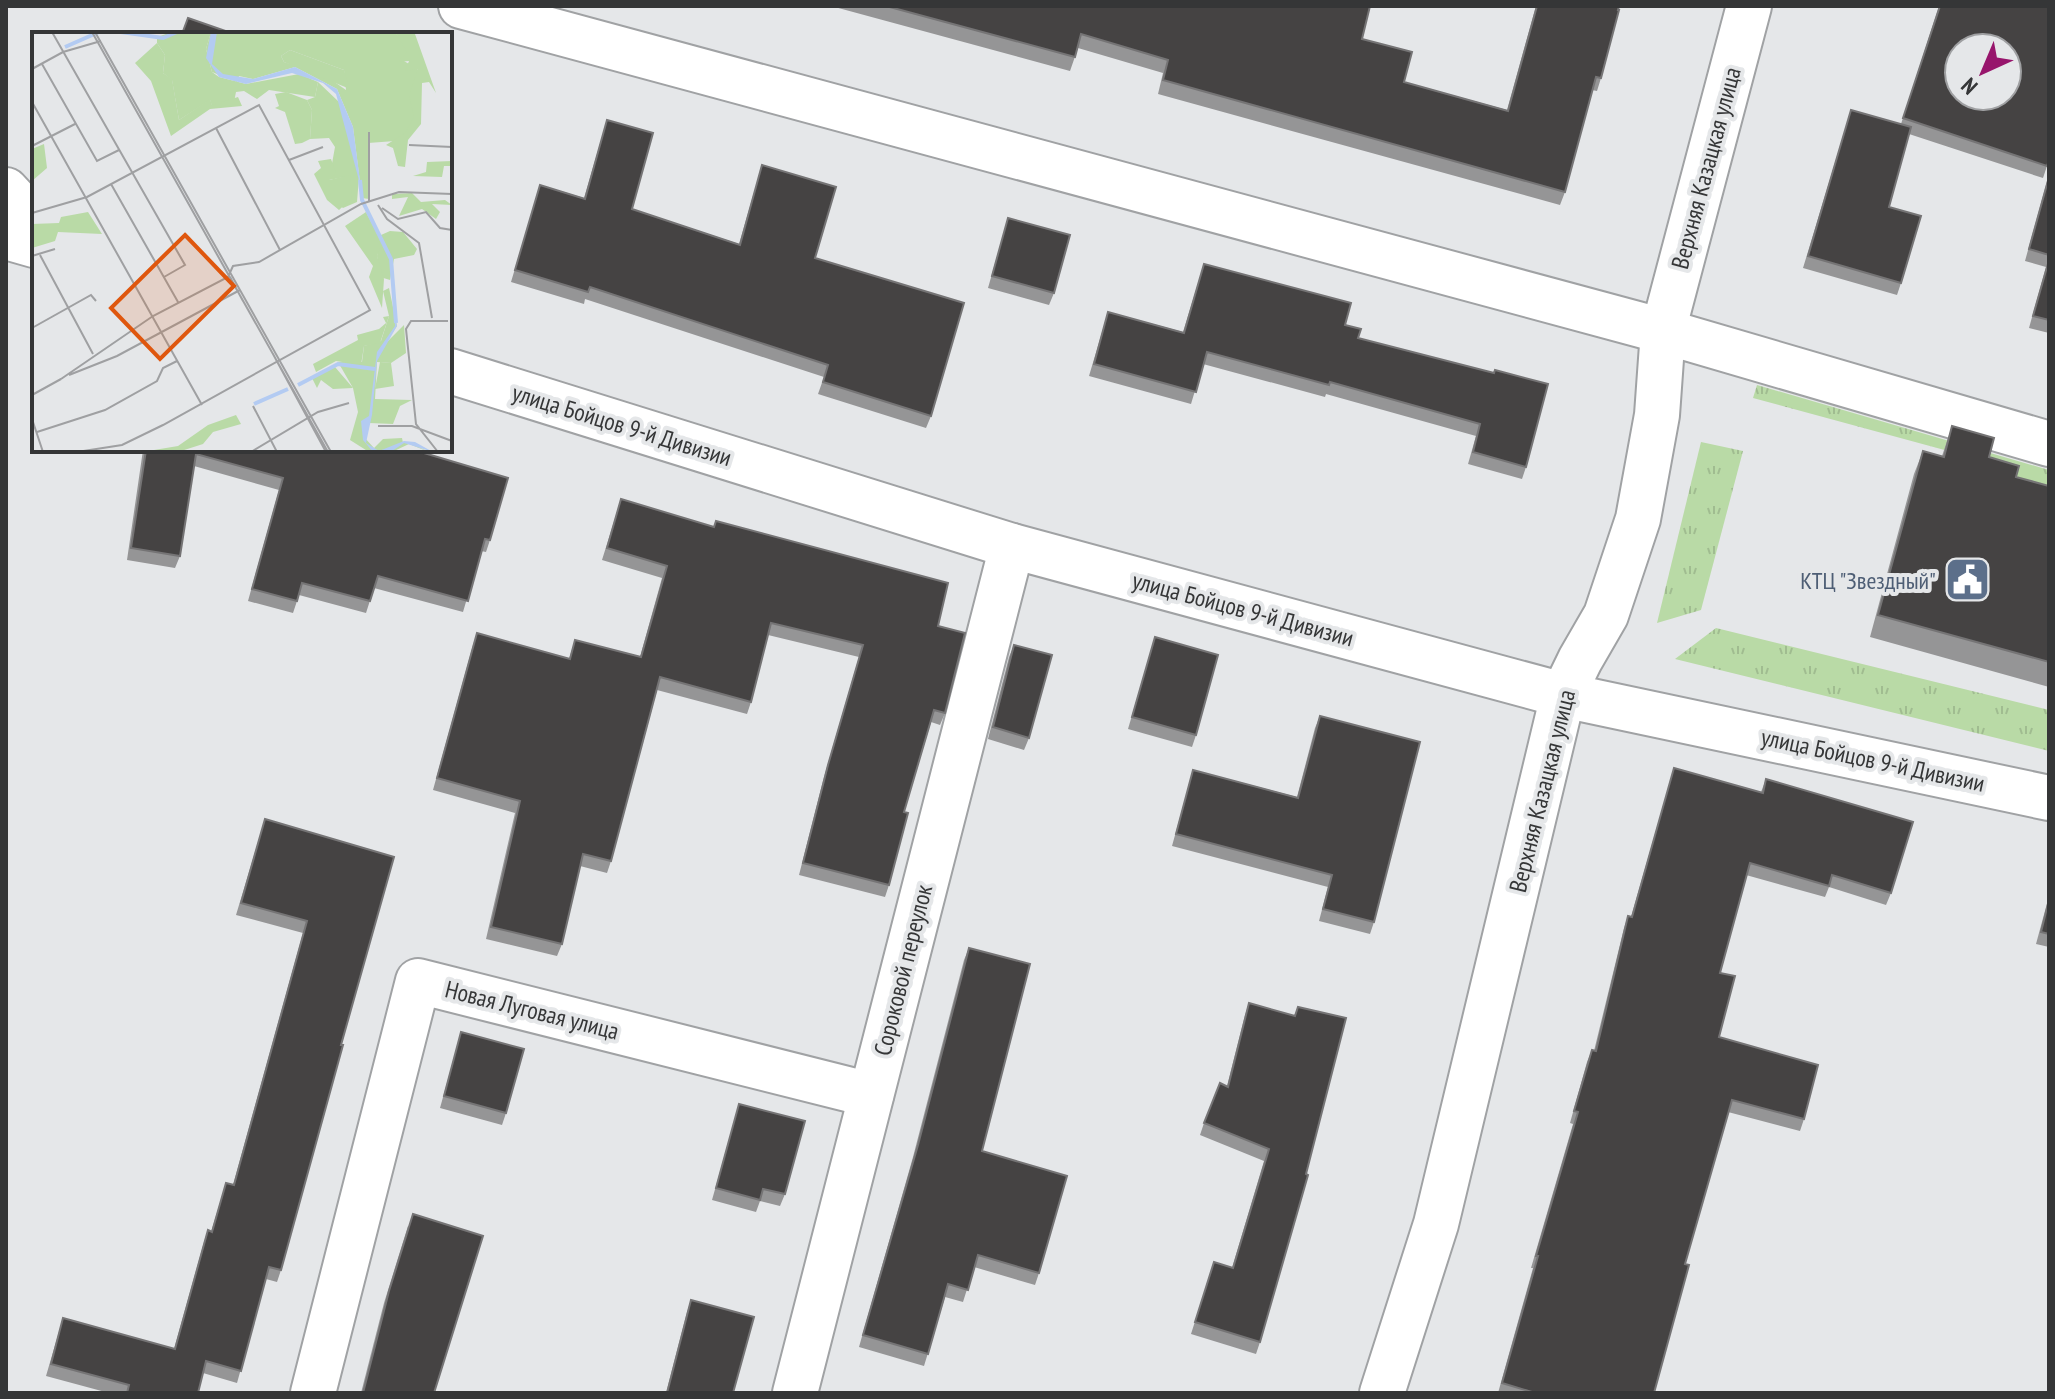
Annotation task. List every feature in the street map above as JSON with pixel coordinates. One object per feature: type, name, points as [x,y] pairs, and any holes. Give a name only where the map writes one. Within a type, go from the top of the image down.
[{"type":"street","points":[[461,6],[1663,331],[2049,444]]},
{"type":"street","name":"Верхняя Казацкая улица","points":[[1382,1393],[1436,1224],[1563,695],[1606,615],[1638,519],[1657,415],[1663,331],[1749,6]]},
{"type":"street","points":[[6,190],[32,214]]},
{"type":"street","points":[[6,237],[32,244]]},
{"type":"street","name":"улица Бойцов 9-й Дивизии","points":[[452,372],[1012,546],[1563,695],[2049,798]]},
{"type":"street","name":"Сороковой переулок","points":[[795,1393],[1012,546]]},
{"type":"street","name":"Новая Луговая улица","points":[[313,1393],[418,981],[871,1095]]},
{"type":"green space","points":[[1757,385],[2049,470],[2049,511],[1985,461],[1753,398]]},
{"type":"green space","points":[[1701,442],[1743,451],[1701,610],[1657,623]]},
{"type":"green space","points":[[1716,628],[2049,710],[2049,751],[1675,659]]},
{"type":"building","points":[[886,6],[1370,6],[1362,39],[1412,52],[1404,82],[1508,111],[1537,6],[1619,6],[1619,10],[1601,78],[1596,77],[1565,192],[1163,80],[1168,60],[1081,34],[1075,57]]},
{"type":"building","points":[[1940,6],[2049,6],[2047,166],[1903,118]]},
{"type":"building","points":[[188,18],[228,32],[183,32]]},
{"type":"building","points":[[1851,110],[1911,127],[1889,207],[1921,216],[1901,283],[1808,256]]},
{"type":"building","points":[[607,120],[653,133],[632,209],[740,245],[762,165],[836,187],[815,258],[964,303],[931,416],[823,382],[828,365],[590,287],[588,292],[515,270],[540,185],[585,199]]},
{"type":"building","points":[[2049,177],[2049,255],[2029,249]]},
{"type":"building","points":[[1008,218],[1070,235],[1054,293],[992,276]]},
{"type":"building","points":[[2049,260],[2049,320],[2033,316]]},
{"type":"building","points":[[1204,264],[1351,303],[1345,325],[1361,329],[1358,338],[1548,384],[1526,467],[1473,452],[1480,424],[1207,352],[1196,392],[1094,364],[1108,312],[1184,333]]},
{"type":"building","name":"КТЦ \"Звездный\"","points":[[1952,426],[1994,438],[1989,457],[2019,466],[2016,477],[2049,486],[2049,662],[1878,615],[1923,451],[1944,457]]},
{"type":"building","points":[[146,452],[421,452],[508,478],[490,540],[485,539],[468,601],[378,576],[370,601],[302,583],[297,601],[252,589],[283,478],[196,454],[180,556],[131,548]]},
{"type":"building","points":[[621,499],[714,527],[716,521],[948,583],[938,626],[965,633],[945,713],[934,710],[904,812],[908,813],[889,885],[803,863],[863,645],[771,623],[751,702],[660,677],[611,861],[583,854],[562,944],[491,927],[520,801],[437,778],[477,633],[570,659],[575,640],[641,657],[667,566],[607,548]]},
{"type":"building","points":[[1155,637],[1218,655],[1196,735],[1132,717]]},
{"type":"building","points":[[1014,645],[1052,655],[1029,738],[993,727]]},
{"type":"building","points":[[1320,716],[1420,742],[1374,922],[1323,909],[1332,875],[1176,834],[1193,770],[1298,798]]},
{"type":"building","points":[[1674,768],[1763,793],[1766,779],[1913,822],[1891,893],[1832,875],[1829,886],[1750,863],[1720,973],[1735,976],[1719,1037],[1818,1065],[1804,1119],[1732,1100],[1685,1264],[1689,1265],[1654,1393],[1535,1393],[1502,1383],[1578,1112],[1574,1111],[1592,1050],[1596,1051],[1628,916],[1632,917]]},
{"type":"building","points":[[265,819],[394,857],[281,1270],[269,1267],[241,1371],[206,1361],[198,1393],[127,1393],[129,1385],[51,1364],[63,1318],[175,1349],[208,1230],[212,1232],[226,1183],[234,1185],[307,921],[241,903]]},
{"type":"building","points":[[2049,900],[2049,934],[2041,932]]},
{"type":"building","points":[[969,948],[1030,964],[982,1151],[1067,1176],[1039,1273],[978,1255],[968,1290],[948,1284],[928,1354],[863,1335],[918,1145]]},
{"type":"building","points":[[1249,1003],[1295,1016],[1298,1007],[1346,1018],[1308,1175],[1260,1342],[1195,1322],[1214,1262],[1233,1268],[1269,1149],[1204,1123],[1220,1083],[1228,1087]]},
{"type":"building","points":[[461,1032],[524,1049],[506,1113],[444,1096]]},
{"type":"building","points":[[739,1104],[805,1121],[785,1194],[763,1189],[760,1200],[716,1188]]},
{"type":"building","points":[[413,1214],[483,1236],[434,1393],[363,1393],[389,1291]]},
{"type":"building","points":[[691,1300],[754,1317],[733,1393],[667,1393]]},
{"type":"place","name":"КТЦ \"Звездный\"","points":[[1967,580]]}]
